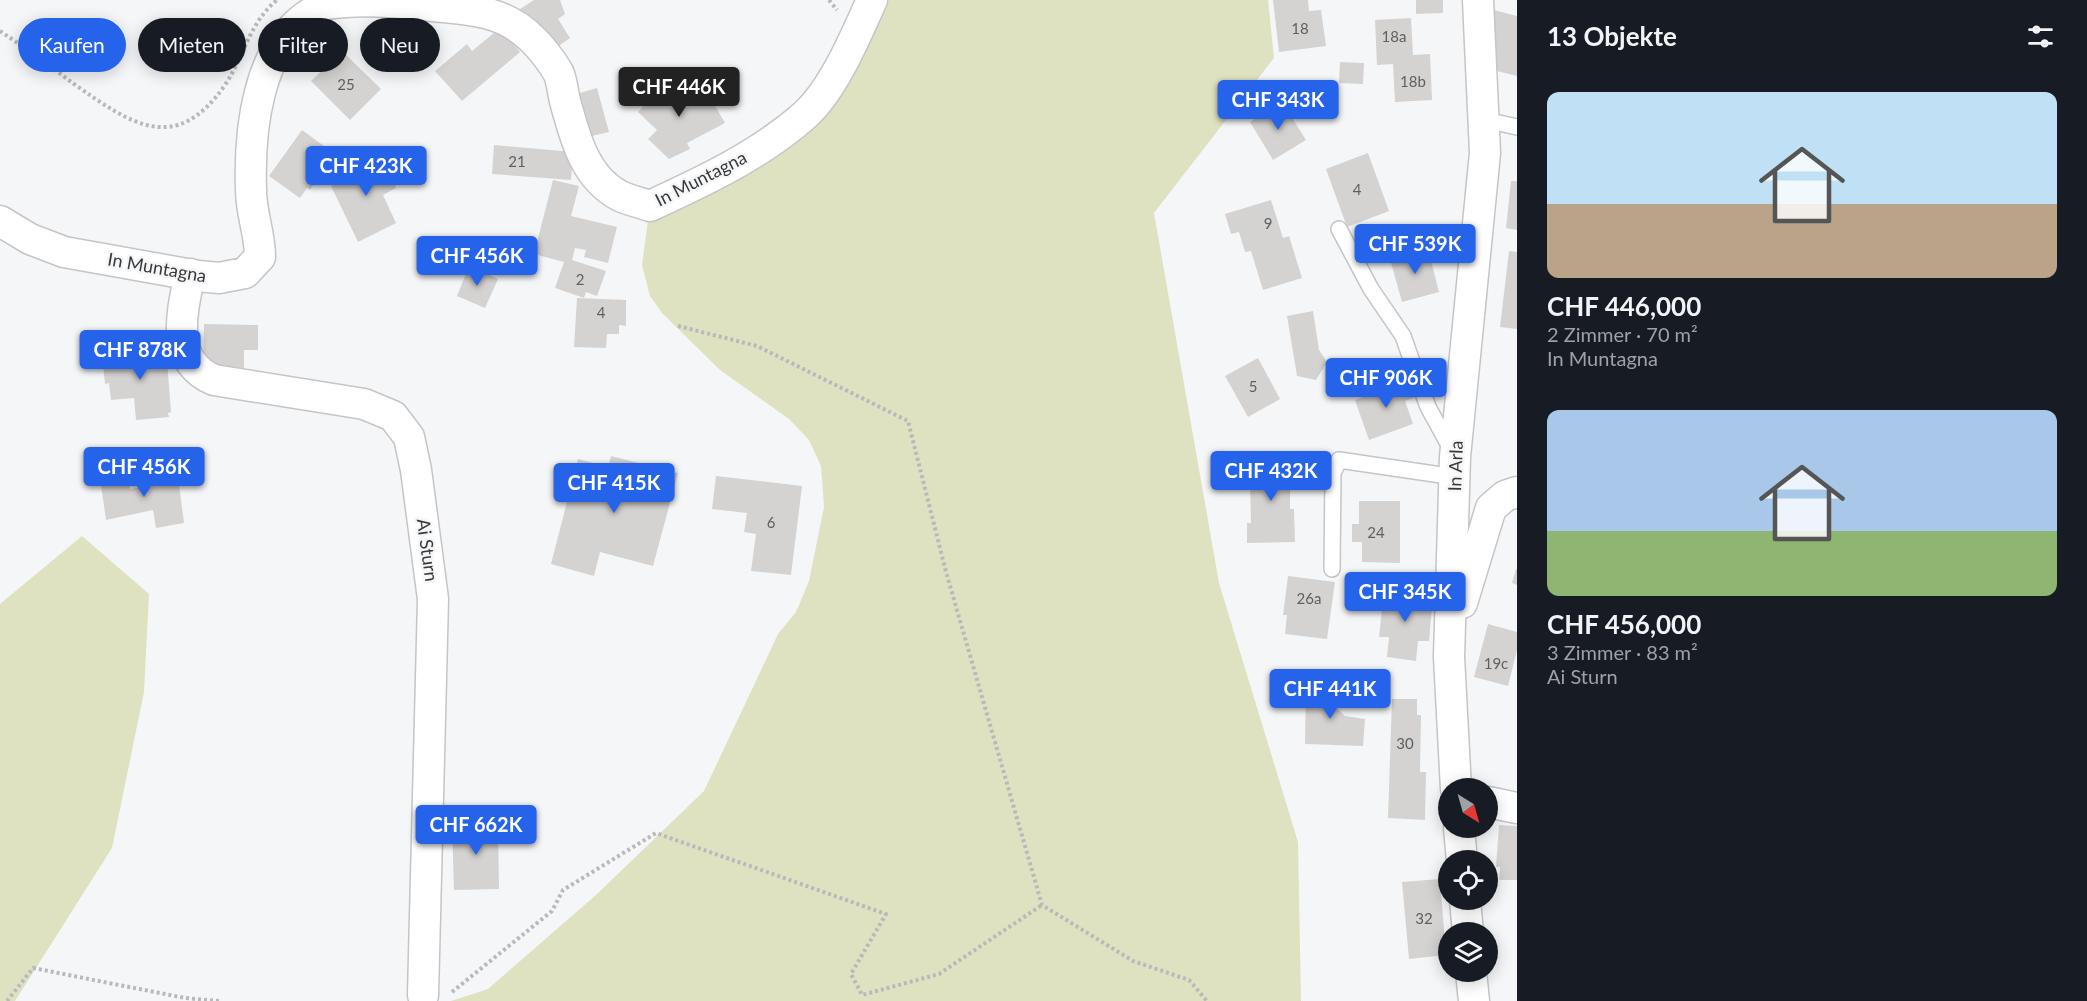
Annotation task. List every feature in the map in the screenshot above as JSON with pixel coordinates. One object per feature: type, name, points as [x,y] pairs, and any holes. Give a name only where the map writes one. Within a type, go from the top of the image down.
[{"type":"street","name":"In Muntagna","points":[[0,221],[30,239],[64,252],[219,278],[245,273],[260,257],[260,239],[254,221],[251,193],[251,152],[265,75],[282,41],[296,22],[325,4],[357,0],[391,1],[497,15],[515,23],[533,39],[559,75],[585,163],[599,180],[620,195],[650,206],[742,159],[806,114],[830,81],[872,0]]},
{"type":"street","name":"In Arla","points":[[1455,778],[1449,657],[1452,621],[1455,467],[1472,278],[1483,197],[1485,120],[1478,0]]},
{"type":"street","name":"Ai Sturn","points":[[190,274],[181,333],[187,355],[199,374],[214,380],[364,404],[393,416],[409,437],[416,470],[433,599],[423,995]]},
{"type":"street","points":[[1452,621],[1470,582],[1491,508],[1505,496],[1517,492]]},
{"type":"street","points":[[1498,804],[1517,808]]},
{"type":"street","points":[[1472,982],[1474,1001]]},
{"type":"lane","points":[[1485,120],[1517,127]]},
{"type":"lane","points":[[1332,569],[1333,473],[1339,460],[1455,467],[1428,407],[1402,336],[1371,289],[1339,229]]},
{"type":"path","points":[[0,31],[119,116],[149,127],[163,127],[196,115],[213,102],[230,77],[255,24],[278,0]]},
{"type":"path","points":[[678,326],[757,346],[908,421],[946,572],[1042,905],[1133,962],[1189,980],[1207,1001]]},
{"type":"path","points":[[423,995],[448,995],[552,911],[563,890],[656,833],[886,914],[851,974],[862,995],[939,974],[1042,905]]},
{"type":"path","points":[[7,1001],[33,968],[185,998],[219,1001]]},
{"type":"green space","points":[[872,0],[1268,0],[1274,58],[1154,213],[1219,583],[1298,842],[1301,1001],[451,1001],[488,989],[596,895],[704,791],[778,634],[796,612],[809,581],[824,507],[821,466],[809,440],[789,419],[720,370],[662,313],[650,296],[642,265],[650,206],[806,114]]},
{"type":"green space","points":[[82,536],[149,594],[144,692],[112,848],[15,1001],[0,1001],[0,604]]},
{"type":"building","points":[[534,0],[560,0],[565,14],[558,19],[570,38],[550,52],[520,9]]},
{"type":"building","points":[[1273,0],[1308,0],[1309,11],[1321,10],[1326,46],[1279,52]]},
{"type":"building","points":[[1416,0],[1443,0],[1443,13],[1416,14]]},
{"type":"building","points":[[1494,10],[1517,16],[1517,76],[1485,68]]},
{"type":"building","points":[[1411,18],[1413,55],[1430,54],[1432,100],[1395,102],[1393,64],[1377,65],[1375,20]]},
{"type":"building","points":[[500,28],[520,52],[462,101],[436,72],[440,72],[440,67],[467,44],[472,51]]},
{"type":"building","points":[[348,57],[360,69],[360,72],[364,72],[381,89],[350,120],[311,81],[320,72],[348,72]]},
{"type":"building","points":[[1340,62],[1364,63],[1363,84],[1339,83]]},
{"type":"building","points":[[667,81],[676,89],[684,81],[711,106],[714,104],[725,123],[687,143],[690,149],[669,159],[648,139],[657,130],[638,112]]},
{"type":"building","points":[[597,88],[609,132],[584,138],[573,95]]},
{"type":"building","points":[[1282,102],[1306,140],[1273,160],[1250,122]]},
{"type":"building","points":[[302,130],[335,154],[310,190],[307,188],[300,198],[269,176]]},
{"type":"building","points":[[494,145],[573,152],[571,180],[492,174]]},
{"type":"building","points":[[379,152],[396,188],[383,195],[396,223],[358,242],[331,186],[349,177],[344,169]]},
{"type":"building","points":[[1368,153],[1389,211],[1347,227],[1326,169]]},
{"type":"building","points":[[553,180],[579,186],[571,216],[617,227],[608,263],[584,257],[586,250],[575,248],[572,260],[606,271],[597,296],[586,292],[584,298],[555,288],[564,262],[534,254]]},
{"type":"building","points":[[1511,181],[1517,181],[1517,230],[1506,228]]},
{"type":"building","points":[[1271,200],[1283,238],[1289,236],[1302,278],[1263,290],[1251,251],[1245,252],[1239,232],[1231,234],[1225,214]]},
{"type":"building","points":[[1428,249],[1439,292],[1402,302],[1390,259]]},
{"type":"building","points":[[1509,251],[1517,252],[1517,329],[1500,327]]},
{"type":"building","points":[[469,266],[498,279],[485,308],[457,296]]},
{"type":"building","points":[[577,298],[626,300],[626,326],[619,325],[619,334],[607,334],[606,348],[574,347]]},
{"type":"building","points":[[1313,311],[1319,350],[1327,362],[1316,380],[1297,376],[1287,316]]},
{"type":"building","points":[[204,324],[258,325],[258,350],[244,350],[244,368],[203,367]]},
{"type":"building","points":[[166,347],[171,412],[168,413],[169,417],[136,420],[134,398],[111,400],[109,383],[105,384],[102,354]]},
{"type":"building","points":[[1258,358],[1280,399],[1248,417],[1225,376]]},
{"type":"building","points":[[1408,377],[1415,397],[1405,401],[1413,424],[1369,440],[1355,400],[1388,388],[1386,385]]},
{"type":"building","points":[[611,456],[678,473],[653,566],[600,552],[594,576],[551,564],[578,459],[608,467]]},
{"type":"building","points":[[1276,458],[1295,458],[1295,474],[1290,474],[1290,509],[1294,509],[1295,542],[1247,543],[1247,523],[1251,523],[1250,482],[1246,482],[1246,462],[1276,462]]},
{"type":"building","points":[[177,469],[184,523],[156,528],[153,510],[106,520],[100,478],[128,473],[130,489],[158,485],[156,472]]},
{"type":"building","points":[[716,476],[802,486],[791,575],[751,571],[756,534],[744,532],[747,513],[712,509]]},
{"type":"building","points":[[1359,501],[1400,501],[1400,563],[1362,562],[1362,542],[1352,542],[1352,524],[1359,524]]},
{"type":"building","points":[[1517,569],[1517,585],[1512,583]]},
{"type":"building","points":[[1288,576],[1335,582],[1327,639],[1285,634],[1287,615],[1283,615]]},
{"type":"building","points":[[1384,591],[1433,596],[1429,641],[1418,641],[1416,661],[1387,657],[1389,637],[1379,637]]},
{"type":"building","points":[[1488,624],[1517,632],[1517,650],[1508,686],[1474,677]]},
{"type":"building","points":[[1306,685],[1334,686],[1333,705],[1345,716],[1365,719],[1363,746],[1305,744]]},
{"type":"building","points":[[1392,699],[1417,699],[1417,715],[1421,715],[1420,772],[1426,772],[1425,820],[1388,818]]},
{"type":"building","points":[[498,823],[499,889],[454,890],[452,824]]},
{"type":"building","points":[[1499,825],[1517,826],[1517,880],[1499,880]]},
{"type":"building","points":[[1438,879],[1438,910],[1442,910],[1443,922],[1438,922],[1438,956],[1409,959],[1402,882]]}]
